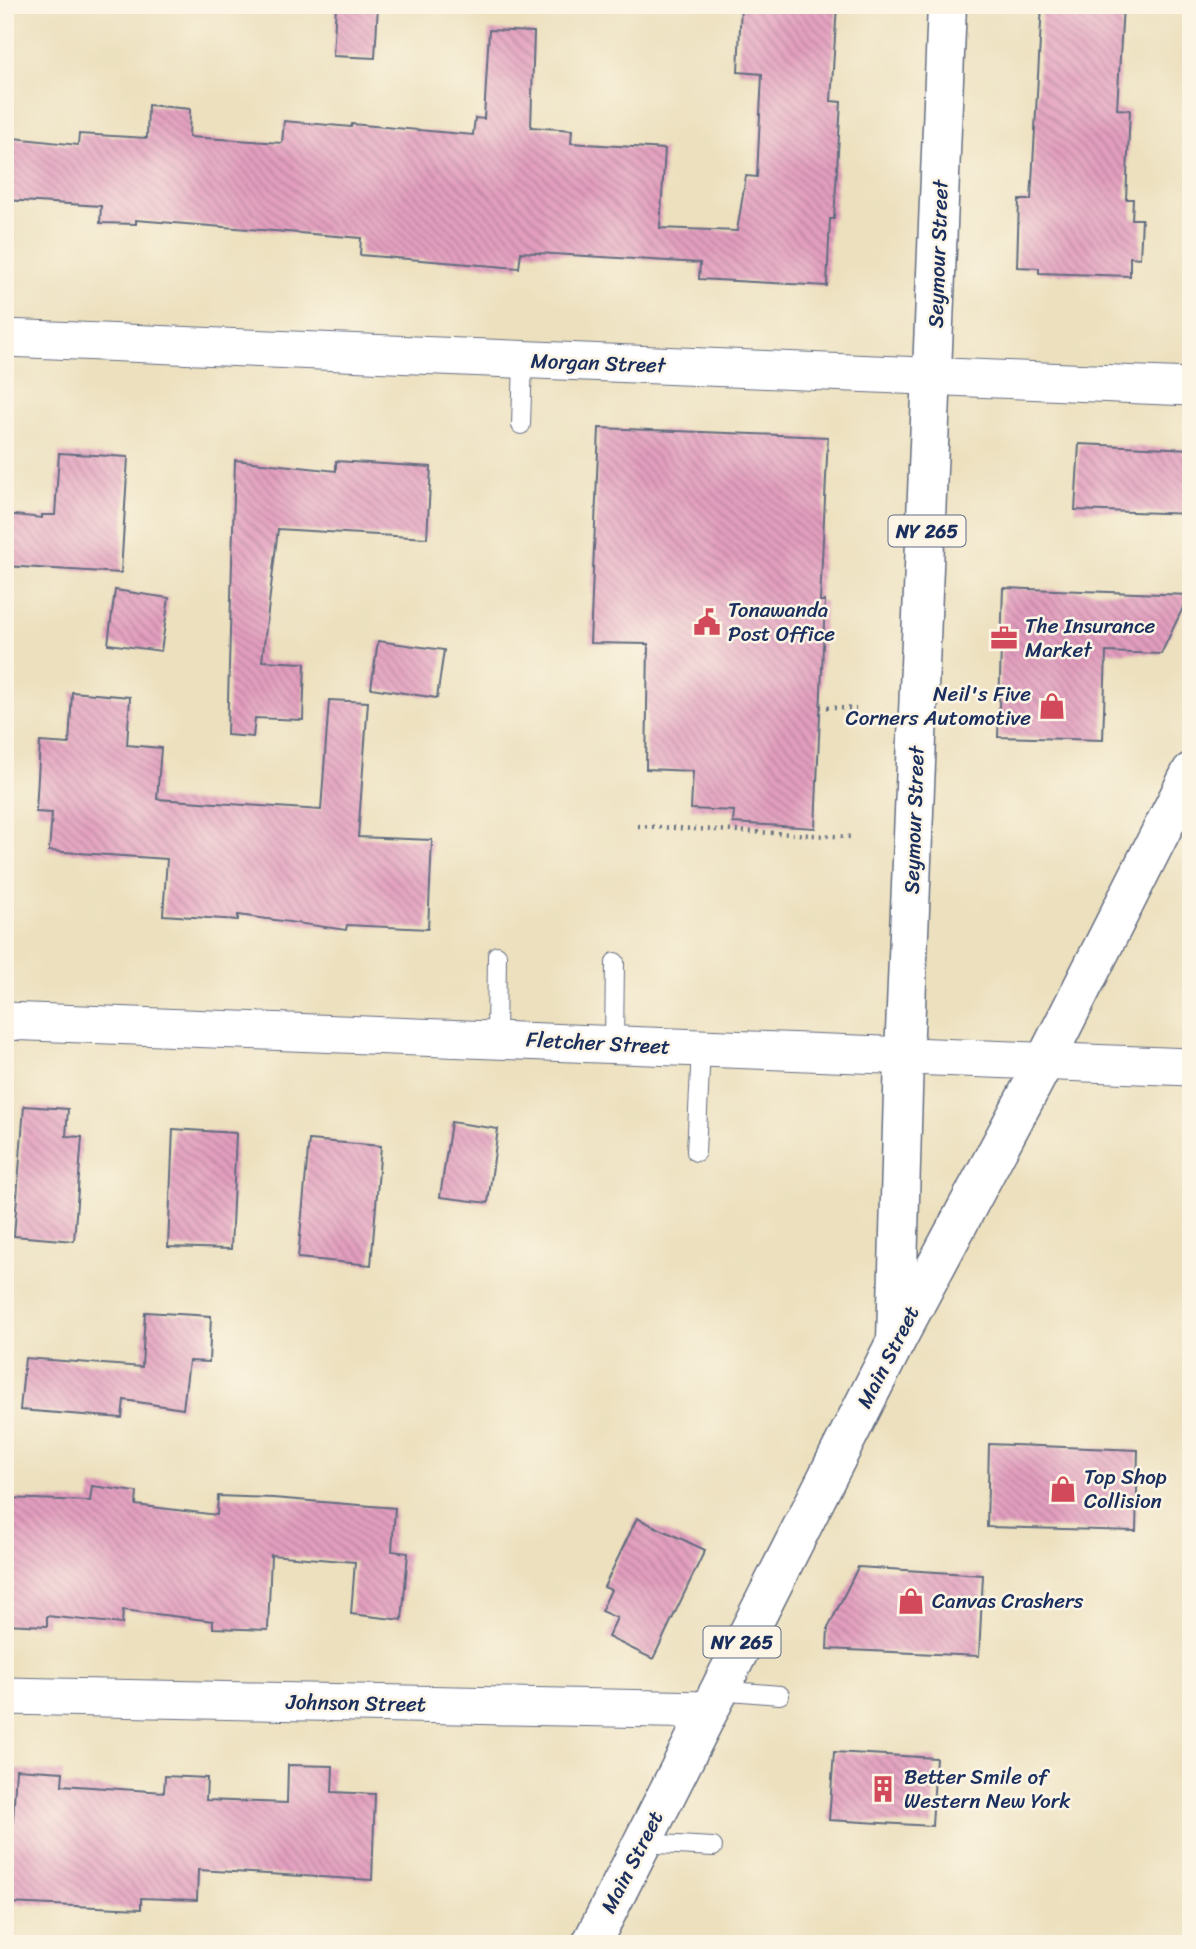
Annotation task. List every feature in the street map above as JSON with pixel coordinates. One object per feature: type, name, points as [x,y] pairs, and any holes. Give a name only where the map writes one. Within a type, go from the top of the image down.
[{"type":"main road","name":"Seymour Street","points":[[896,1341],[904,1056],[934,376],[947,5]]},
{"type":"main road","name":"Main Street","points":[[591,1944],[896,1341],[1045,1061],[1191,772]]},
{"type":"street","name":"Morgan Street","points":[[5,338],[1191,387]]},
{"type":"street","name":"Fletcher Street","points":[[5,1021],[1191,1067]]},
{"type":"street","name":"Johnson Street","points":[[5,1696],[713,1700]]},
{"type":"lane","points":[[521,425],[523,359]]},
{"type":"lane","points":[[496,956],[496,1039]]},
{"type":"lane","points":[[614,1043],[615,962]]},
{"type":"lane","points":[[696,1152],[701,1048]]},
{"type":"lane","points":[[713,1700],[780,1695]]},
{"type":"lane","points":[[641,1843],[713,1847]]},
{"type":"path","points":[[820,707],[856,709]]},
{"type":"path","points":[[638,826],[851,837]]},
{"type":"building","points":[[336,5],[378,5],[375,58],[333,56]]},
{"type":"building","points":[[741,5],[837,5],[831,101],[841,102],[827,286],[699,279],[700,263],[521,252],[519,268],[360,255],[361,238],[136,220],[136,224],[100,223],[101,206],[5,200],[5,137],[78,145],[79,134],[147,138],[148,105],[190,109],[189,137],[282,143],[284,121],[473,135],[475,118],[484,119],[489,30],[534,32],[531,127],[572,130],[571,143],[665,149],[660,228],[737,231],[746,176],[757,177],[762,74],[738,72]]},
{"type":"building","points":[[1042,5],[1123,5],[1117,109],[1130,110],[1126,199],[1133,199],[1132,219],[1142,219],[1140,258],[1130,257],[1130,276],[1039,273],[1039,268],[1017,267],[1019,200],[1031,200]]},
{"type":"building","name":"Tonawanda Post Office","points":[[599,428],[828,437],[820,601],[825,601],[815,828],[733,823],[734,811],[691,809],[693,771],[646,769],[648,644],[590,643]]},
{"type":"building","points":[[1079,444],[1191,449],[1191,514],[1075,510]]},
{"type":"building","points":[[59,453],[128,457],[121,573],[5,566],[5,514],[42,518],[42,515],[55,515]]},
{"type":"building","points":[[235,460],[336,471],[336,461],[431,467],[427,538],[278,529],[262,661],[305,663],[303,720],[255,718],[253,737],[227,735]]},
{"type":"building","points":[[1003,588],[1189,595],[1161,654],[1106,652],[1103,740],[998,737]]},
{"type":"building","points":[[115,590],[169,598],[161,651],[108,644]]},
{"type":"building","points":[[378,641],[444,650],[437,698],[371,688]]},
{"type":"building","points":[[72,692],[130,697],[127,745],[161,748],[157,799],[321,810],[329,700],[368,702],[358,837],[432,840],[428,929],[347,925],[346,930],[238,915],[238,920],[163,915],[167,859],[49,851],[52,813],[36,812],[40,742],[69,744]]},
{"type":"building","points":[[24,1106],[68,1109],[66,1136],[82,1137],[74,1241],[14,1236]]},
{"type":"building","points":[[451,1122],[498,1129],[488,1203],[440,1197]]},
{"type":"building","points":[[173,1129],[236,1133],[231,1249],[168,1247]]},
{"type":"building","points":[[309,1140],[381,1146],[371,1265],[298,1258]]},
{"type":"building","points":[[145,1312],[211,1316],[209,1362],[189,1361],[183,1409],[124,1400],[122,1418],[20,1410],[25,1358],[142,1367]]},
{"type":"building","name":"Top Shop Collision","points":[[989,1444],[1138,1450],[1136,1531],[987,1527]]},
{"type":"building","points":[[92,1486],[137,1492],[136,1505],[217,1515],[218,1496],[395,1508],[392,1551],[408,1553],[402,1620],[351,1614],[355,1562],[271,1555],[268,1630],[213,1628],[213,1621],[123,1610],[122,1624],[47,1616],[47,1626],[5,1624],[5,1498],[90,1501]]},
{"type":"building","points":[[637,1518],[705,1550],[653,1659],[608,1637],[617,1618],[601,1611],[611,1590],[604,1587]]},
{"type":"building","name":"Canvas Crashers","points":[[858,1567],[983,1575],[979,1656],[827,1649],[828,1628]]},
{"type":"building","name":"Better Smile of Western New York","points":[[834,1752],[936,1758],[932,1826],[829,1820]]},
{"type":"building","points":[[288,1765],[333,1766],[332,1792],[375,1794],[372,1880],[198,1870],[197,1900],[141,1898],[141,1909],[8,1903],[16,1769],[63,1772],[62,1785],[164,1792],[165,1776],[207,1778],[206,1800],[287,1803]]},
{"type":"place","name":"Tonawanda Post Office","points":[[707,622]]},
{"type":"place","name":"The Insurance Market","points":[[1004,638]]},
{"type":"place","name":"Neil's Five Corners Automotive","points":[[1052,706]]},
{"type":"place","name":"Top Shop Collision","points":[[1063,1489]]},
{"type":"place","name":"Canvas Crashers","points":[[911,1601]]},
{"type":"place","name":"Better Smile of Western New York","points":[[883,1789]]}]
